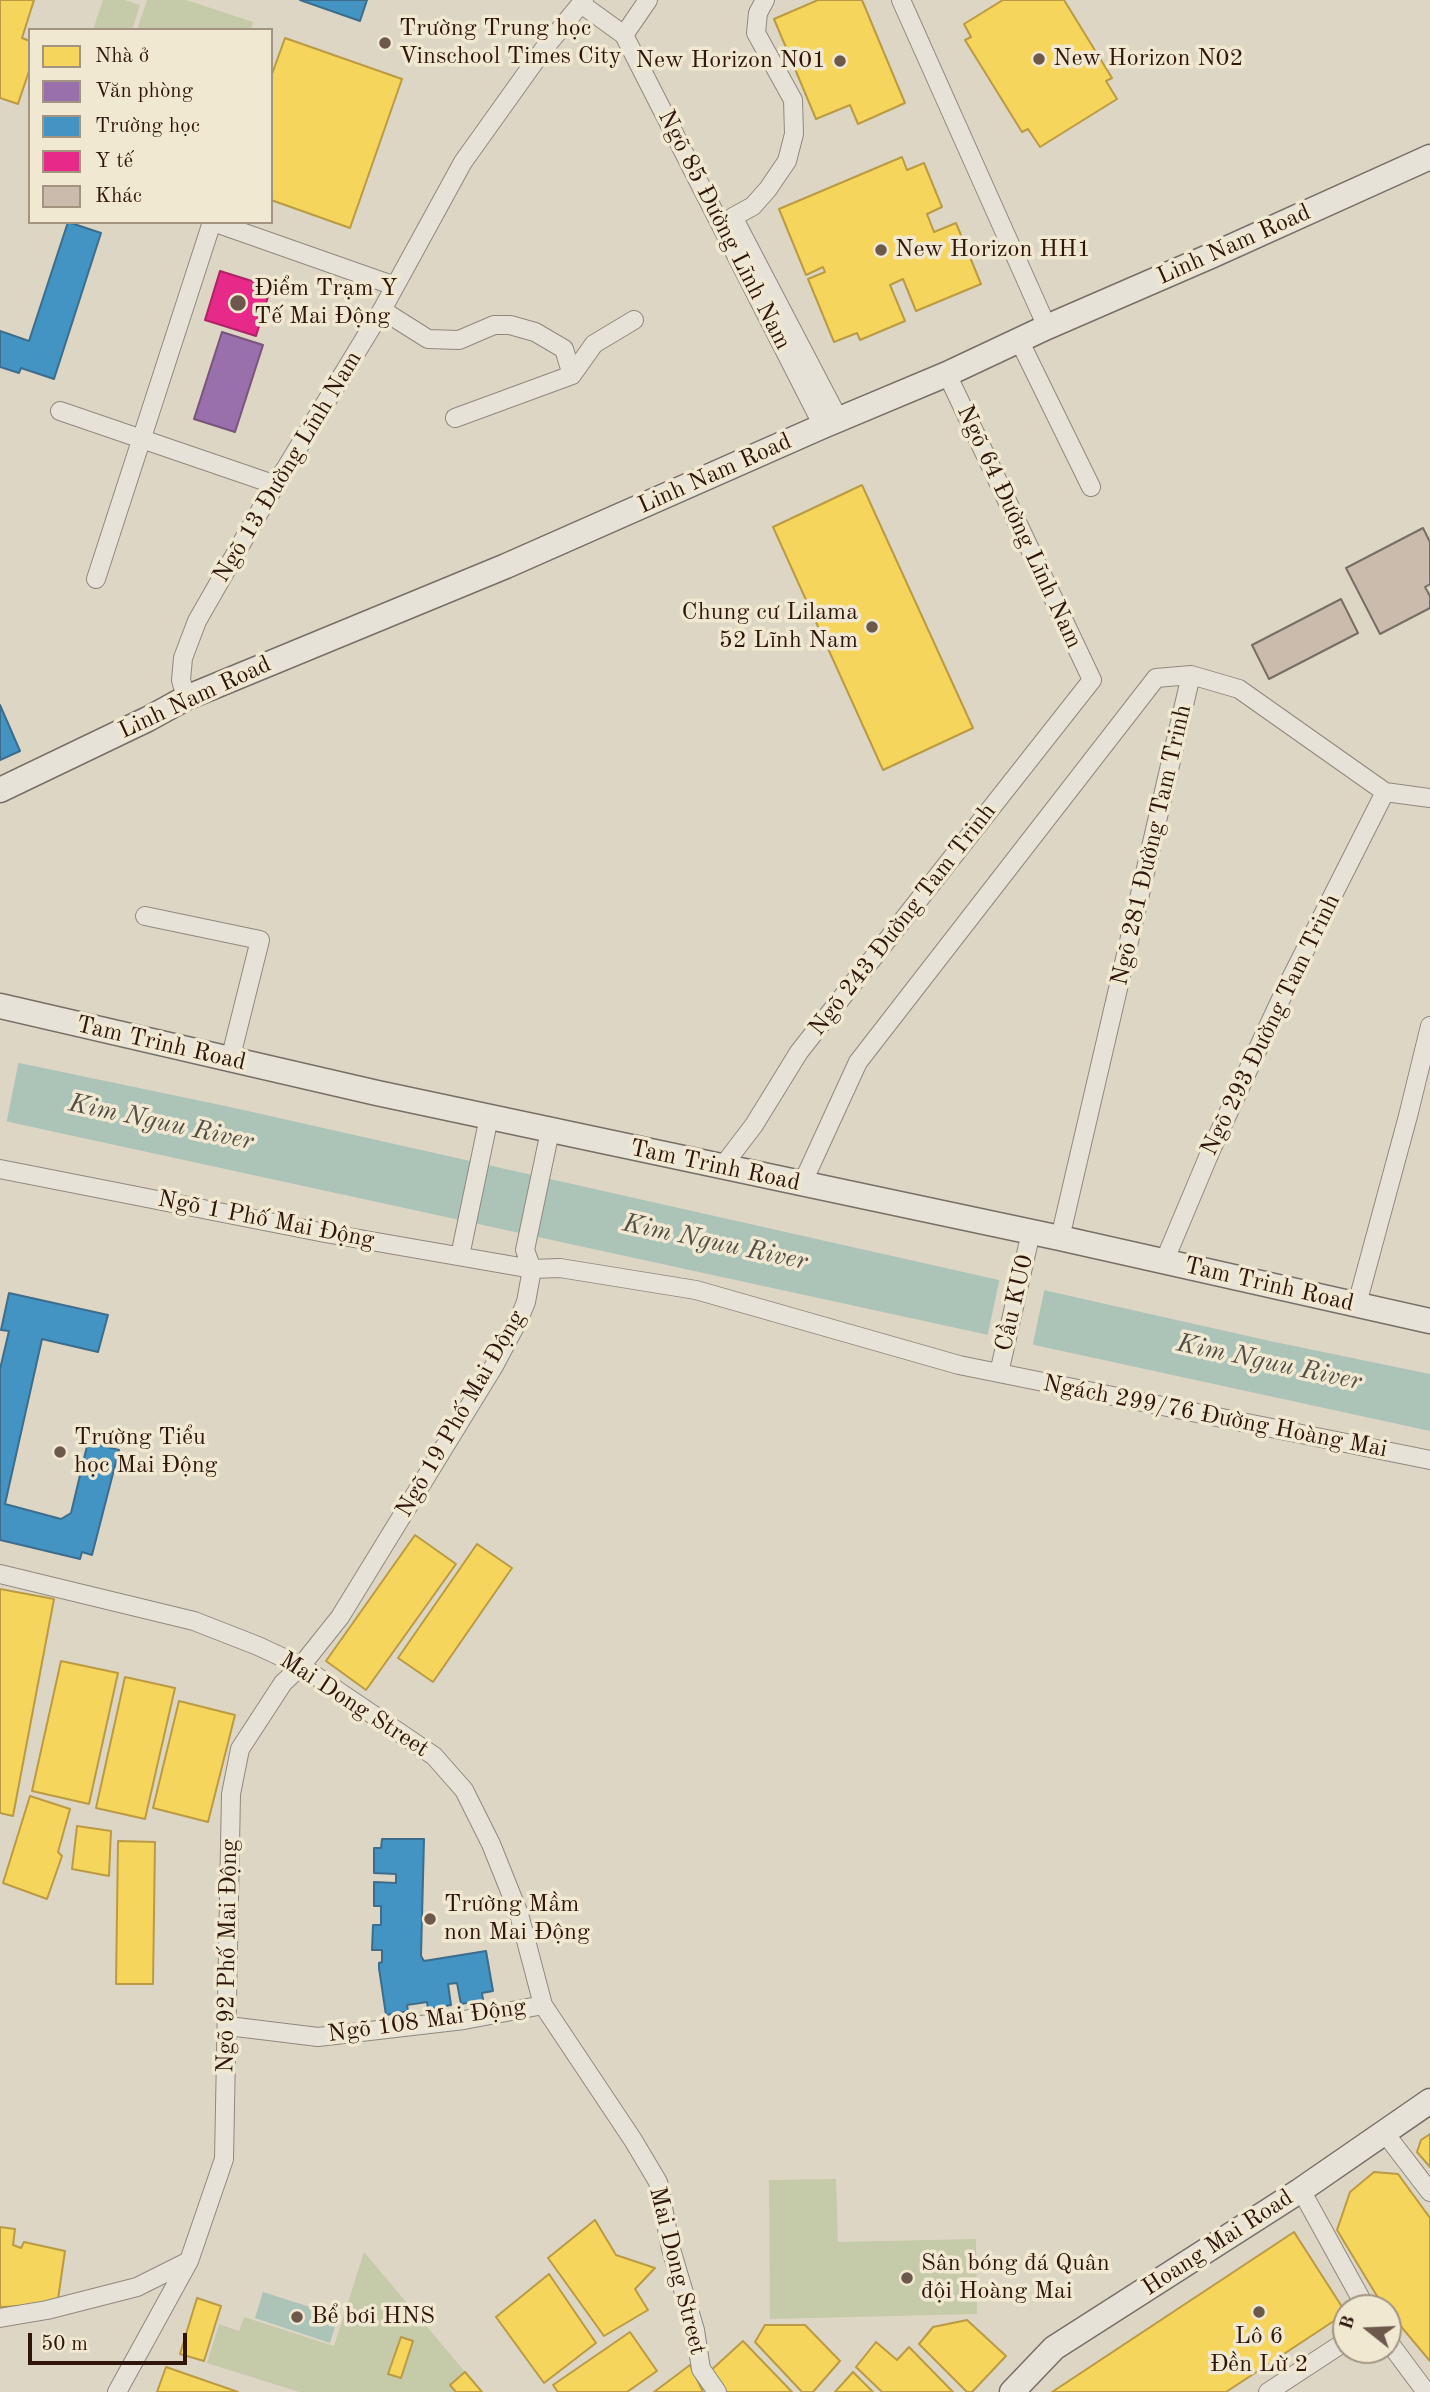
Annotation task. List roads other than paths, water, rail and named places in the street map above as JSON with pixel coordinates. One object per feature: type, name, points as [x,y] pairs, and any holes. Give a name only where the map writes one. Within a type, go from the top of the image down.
[{"type":"main road","name":"Linh Nam Road","points":[[0,790],[186,698],[506,566],[947,374],[1430,157]]},
{"type":"main road","name":"Tam Trinh Road","points":[[0,1006],[550,1131],[1060,1238],[1430,1321]]},
{"type":"main road","name":"Hoang Mai Road","points":[[1012,2392],[1054,2348],[1301,2190],[1430,2101]]},
{"type":"street","points":[[624,35],[648,0]]},
{"type":"street","points":[[765,0],[758,13],[756,33],[793,100],[794,134],[787,161],[768,189],[752,206],[733,217],[831,423]]},
{"type":"street","points":[[901,0],[1047,327]]},
{"type":"street","name":"Ngõ 85 Đường Lĩnh Nam","points":[[582,2],[624,35],[831,423]]},
{"type":"street","name":"Ngõ 13 Đường Lĩnh Nam","points":[[186,698],[180,680],[183,658],[197,621],[382,310],[463,162],[543,50],[582,2]]},
{"type":"street","points":[[96,579],[211,224]]},
{"type":"street","points":[[218,224],[395,286]]},
{"type":"street","points":[[382,310],[428,340],[459,340],[494,325],[520,326],[564,349],[572,374]]},
{"type":"street","points":[[455,418],[572,374],[594,344],[634,320]]},
{"type":"street","points":[[1019,340],[1091,488]]},
{"type":"street","name":"Ngõ 64 Đường Lĩnh Nam","points":[[947,374],[1092,680]]},
{"type":"street","points":[[60,411],[276,485]]},
{"type":"street","points":[[802,1184],[858,1062],[927,971],[1156,678],[1191,675]]},
{"type":"street","name":"Ngõ 281 Đường Tam Trinh","points":[[1060,1238],[1191,675],[1239,689],[1385,792]]},
{"type":"street","name":"Ngõ 243 Đường Tam Trinh","points":[[722,1167],[754,1125],[799,1052],[1092,680]]},
{"type":"street","points":[[1385,792],[1430,798]]},
{"type":"street","name":"Ngõ 293 Đường Tam Trinh","points":[[1164,1262],[1211,1150],[1287,986],[1385,792]]},
{"type":"street","points":[[145,916],[260,940],[230,1060]]},
{"type":"street","points":[[1357,1304],[1430,1026]]},
{"type":"street","points":[[460,1256],[489,1117]]},
{"type":"street","points":[[532,1269],[525,1250],[550,1131]]},
{"type":"street","name":"Ngõ 1 Phố Mai Động","points":[[0,1169],[325,1233],[532,1269]]},
{"type":"street","name":"Cầu KU0","points":[[999,1373],[1031,1232]]},
{"type":"street","name":"Ngách 299/76 Đường Hoàng Mai","points":[[532,1269],[560,1268],[695,1290],[959,1366],[1430,1460]]},
{"type":"street","name":"Ngõ 19 Phố Mai Động","points":[[300,1666],[340,1618],[494,1366],[526,1302],[532,1269]]},
{"type":"street","name":"Mai Dong Street","points":[[0,1574],[194,1621],[258,1646],[300,1666],[434,1756],[464,1790],[491,1844],[519,1913],[543,2005],[658,2182],[671,2249],[695,2330],[701,2369],[717,2392]]},
{"type":"street","name":"Ngõ 92 Phố Mai Động","points":[[117,2392],[189,2261],[224,2159],[231,1794],[234,1771],[240,1749],[262,1714],[283,1683],[300,1666]]},
{"type":"street","name":"Ngõ 108 Mai Động","points":[[228,2026],[318,2037],[464,2020],[543,2005]]},
{"type":"street","points":[[1384,2132],[1430,2192]]},
{"type":"street","points":[[1301,2190],[1358,2294]]},
{"type":"street","points":[[0,2318],[47,2310],[137,2287],[189,2261]]},
{"type":"street","points":[[1268,2392],[1332,2350]]},
{"type":"street","points":[[1402,2360],[1426,2392]]},
{"type":"water","name":"Kim Nguu River","points":[[0,1059],[230,1107],[1270,1341],[1430,1374],[1430,1431],[0,1120]]},
{"type":"water","name":"Bể bơi HNS","points":[[263,2292],[338,2316],[330,2343],[255,2318]]},
{"type":"place","name":"Trường Trung học Vinschool Times City","points":[[385,43]]},
{"type":"place","name":"New Horizon N02","points":[[1039,59]]},
{"type":"place","name":"New Horizon N01","points":[[840,61]]},
{"type":"place","name":"New Horizon HH1","points":[[881,250]]},
{"type":"place","name":"Điểm Trạm Y Tế Mai Động","points":[[238,303]]},
{"type":"place","name":"Chung cư Lilama 52 Lĩnh Nam","points":[[872,627]]},
{"type":"place","name":"Trường Tiểu học Mai Động","points":[[60,1452]]},
{"type":"place","name":"Trường Mầm non Mai Động","points":[[430,1919]]},
{"type":"place","name":"Sân bóng đá Quân đội Hoàng Mai","points":[[907,2278]]},
{"type":"place","name":"Lô 6 Đền Lừ 2","points":[[1259,2312]]},
{"type":"place","name":"Bể bơi HNS","points":[[297,2317]]}]
